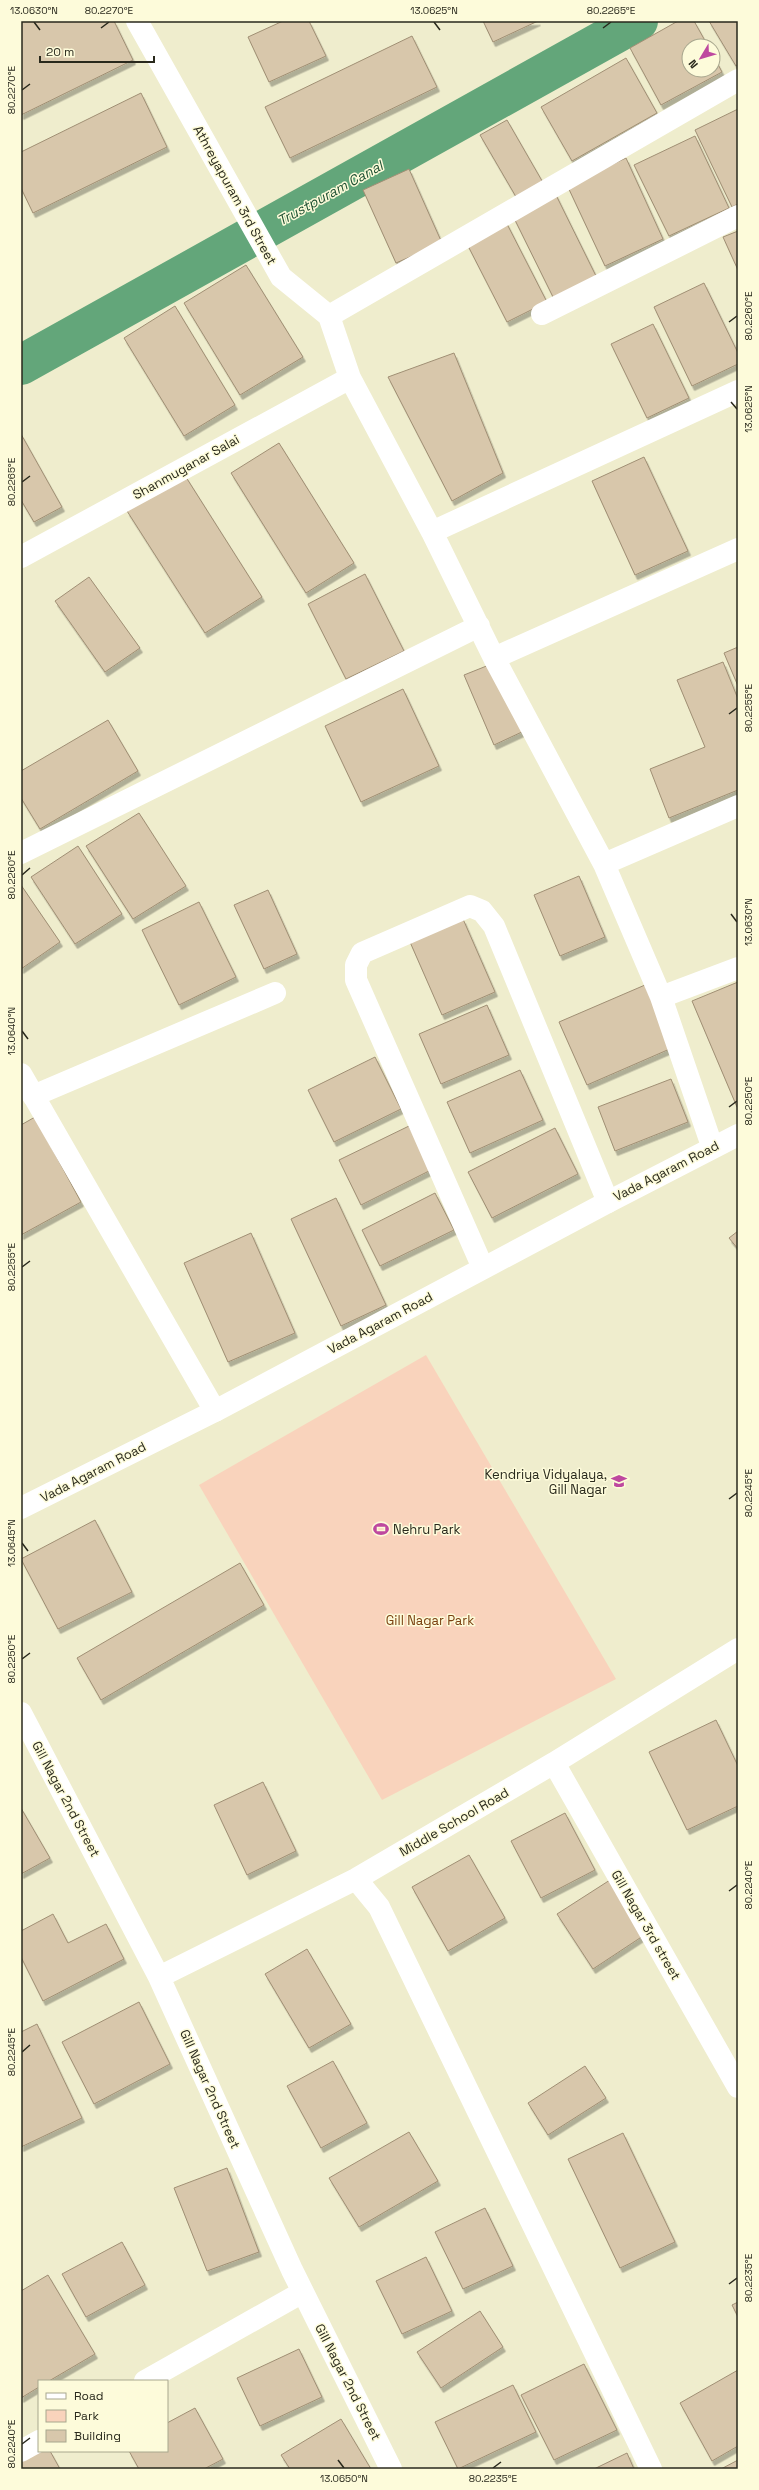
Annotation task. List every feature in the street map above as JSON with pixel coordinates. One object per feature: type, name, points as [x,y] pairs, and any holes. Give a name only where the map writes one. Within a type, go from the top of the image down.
[{"type":"street","name":"Athreyapuram 3rd Street","points":[[137,21],[281,277],[329,316]]},
{"type":"street","points":[[712,1146],[661,997],[604,864],[494,658],[432,532],[350,378],[329,316],[738,80]]},
{"type":"street","points":[[542,314],[738,216]]},
{"type":"street","name":"Shanmuganar Salai","points":[[21,557],[350,378]]},
{"type":"street","points":[[432,532],[738,391]]},
{"type":"street","points":[[494,658],[738,549]]},
{"type":"street","points":[[21,854],[479,626]]},
{"type":"street","points":[[604,864],[738,806]]},
{"type":"street","points":[[483,1268],[356,980],[356,965],[362,953],[470,906],[482,911],[494,926],[608,1202]]},
{"type":"street","points":[[661,997],[738,968]]},
{"type":"street","points":[[33,1096],[275,993]]},
{"type":"street","points":[[21,1074],[215,1411]]},
{"type":"street","name":"Vada Agaram Road","points":[[21,1508],[215,1411],[712,1146],[738,1135]]},
{"type":"street","name":"Middle School Road","points":[[159,1977],[356,1879],[554,1763],[738,1649]]},
{"type":"street","name":"Gill Nagar 2nd Street","points":[[21,1713],[159,1977],[303,2292],[392,2469]]},
{"type":"street","name":"Gill Nagar 3rd street","points":[[554,1763],[738,2087]]},
{"type":"street","points":[[356,1879],[379,1906],[651,2469]]},
{"type":"street","points":[[147,2380],[303,2292]]},
{"type":"street","points":[[21,2451],[38,2442]]},
{"type":"green space","name":"Gill Nagar Park","points":[[426,1355],[616,1679],[382,1800],[199,1485]]},
{"type":"building","points":[[21,21],[114,21],[133,60],[21,115]]},
{"type":"building","points":[[283,21],[309,21],[326,56],[269,82],[248,37]]},
{"type":"building","points":[[483,21],[538,21],[493,42]]},
{"type":"building","points":[[678,21],[694,21],[704,38],[681,38],[681,78],[711,78],[661,105],[630,48]]},
{"type":"building","points":[[709,21],[738,21],[738,64],[736,66],[721,41],[721,38],[719,38]]},
{"type":"building","points":[[412,36],[437,87],[290,158],[265,107]]},
{"type":"building","points":[[626,58],[657,113],[572,161],[541,107]]},
{"type":"building","points":[[141,93],[167,147],[33,213],[21,188],[21,152]]},
{"type":"building","points":[[738,109],[738,204],[732,207],[695,130]]},
{"type":"building","points":[[507,120],[545,186],[519,202],[480,135]]},
{"type":"building","points":[[695,136],[729,208],[669,236],[634,165]]},
{"type":"building","points":[[626,158],[663,239],[605,266],[567,185]]},
{"type":"building","points":[[409,169],[442,243],[396,263],[363,190]]},
{"type":"building","points":[[555,193],[597,278],[554,299],[512,214]]},
{"type":"building","points":[[506,222],[547,302],[507,322],[466,242]]},
{"type":"building","points":[[738,231],[738,270],[723,237]]},
{"type":"building","points":[[246,265],[303,357],[240,395],[184,303]]},
{"type":"building","points":[[704,283],[738,353],[738,364],[692,386],[654,307]]},
{"type":"building","points":[[175,306],[235,405],[184,436],[124,338]]},
{"type":"building","points":[[653,324],[689,398],[647,418],[611,344]]},
{"type":"building","points":[[454,353],[503,473],[452,501],[388,377]]},
{"type":"building","points":[[21,434],[62,507],[34,522],[21,500]]},
{"type":"building","points":[[279,443],[354,563],[306,593],[231,473]]},
{"type":"building","points":[[644,457],[688,551],[635,575],[592,481]]},
{"type":"building","points":[[184,474],[262,597],[205,633],[127,511]]},
{"type":"building","points":[[365,574],[404,651],[346,679],[308,604]]},
{"type":"building","points":[[89,577],[140,648],[105,672],[55,601]]},
{"type":"building","points":[[738,647],[738,686],[724,653]]},
{"type":"building","points":[[723,662],[738,699],[738,790],[669,818],[650,769],[705,747],[677,680]]},
{"type":"building","points":[[494,663],[524,731],[494,745],[464,675]]},
{"type":"building","points":[[403,689],[439,766],[361,802],[325,726]]},
{"type":"building","points":[[108,720],[138,771],[40,829],[21,798],[21,771]]},
{"type":"building","points":[[139,813],[186,886],[133,919],[86,846]]},
{"type":"building","points":[[78,846],[122,914],[75,944],[31,877]]},
{"type":"building","points":[[579,876],[605,937],[560,956],[534,895]]},
{"type":"building","points":[[21,885],[60,942],[21,969]]},
{"type":"building","points":[[268,890],[297,954],[264,969],[234,905]]},
{"type":"building","points":[[199,902],[236,977],[179,1005],[142,930]]},
{"type":"building","points":[[463,919],[495,992],[442,1015],[410,942]]},
{"type":"building","points":[[738,982],[738,1107],[737,1107],[692,1001]]},
{"type":"building","points":[[645,985],[672,1048],[587,1085],[559,1022]]},
{"type":"building","points":[[487,1005],[509,1055],[441,1084],[419,1034]]},
{"type":"building","points":[[375,1057],[401,1109],[334,1142],[308,1090]]},
{"type":"building","points":[[520,1070],[543,1120],[470,1153],[447,1102]]},
{"type":"building","points":[[671,1079],[688,1122],[615,1151],[598,1107]]},
{"type":"building","points":[[35,1117],[81,1202],[21,1235],[21,1125]]},
{"type":"building","points":[[409,1126],[431,1170],[361,1205],[339,1160]]},
{"type":"building","points":[[555,1128],[578,1174],[492,1218],[468,1172]]},
{"type":"building","points":[[435,1193],[454,1230],[380,1266],[362,1230]]},
{"type":"building","points":[[336,1198],[386,1305],[341,1326],[291,1219]]},
{"type":"building","points":[[738,1231],[738,1249],[729,1238]]},
{"type":"building","points":[[251,1233],[295,1333],[228,1362],[184,1263]]},
{"type":"building","points":[[95,1520],[132,1592],[58,1629],[21,1559]]},
{"type":"building","points":[[240,1563],[264,1605],[101,1700],[77,1658]]},
{"type":"building","points":[[716,1720],[738,1766],[738,1806],[687,1830],[649,1752]]},
{"type":"building","points":[[263,1782],[296,1851],[247,1875],[214,1805]]},
{"type":"building","points":[[21,1808],[50,1858],[21,1874]]},
{"type":"building","points":[[565,1813],[595,1870],[541,1898],[511,1841]]},
{"type":"building","points":[[469,1855],[505,1918],[448,1951],[412,1887]]},
{"type":"building","points":[[610,1880],[646,1934],[593,1969],[557,1914]]},
{"type":"building","points":[[53,1914],[68,1943],[106,1924],[124,1959],[43,2001],[21,1957],[21,1931]]},
{"type":"building","points":[[307,1949],[351,2024],[309,2048],[265,1974]]},
{"type":"building","points":[[139,2002],[170,2064],[94,2104],[62,2042]]},
{"type":"building","points":[[37,2024],[82,2118],[21,2147],[21,2032]]},
{"type":"building","points":[[333,2061],[367,2123],[321,2148],[287,2086]]},
{"type":"building","points":[[585,2066],[606,2098],[548,2135],[528,2103]]},
{"type":"building","points":[[409,2132],[438,2181],[359,2227],[329,2178]]},
{"type":"building","points":[[623,2133],[675,2242],[620,2268],[568,2159]]},
{"type":"building","points":[[227,2168],[259,2252],[207,2271],[174,2188]]},
{"type":"building","points":[[485,2208],[513,2266],[463,2289],[435,2232]]},
{"type":"building","points":[[122,2242],[145,2285],[86,2317],[62,2274]]},
{"type":"building","points":[[426,2257],[452,2311],[402,2334],[376,2281]]},
{"type":"building","points":[[48,2275],[95,2354],[51,2380],[38,2380],[38,2388],[21,2398],[21,2291]]},
{"type":"building","points":[[738,2302],[738,2317],[732,2305]]},
{"type":"building","points":[[480,2311],[503,2347],[441,2388],[417,2352]]},
{"type":"building","points":[[299,2349],[322,2397],[260,2426],[237,2378]]},
{"type":"building","points":[[584,2364],[617,2430],[554,2460],[521,2395]]},
{"type":"building","points":[[738,2370],[738,2446],[712,2461],[680,2403]]},
{"type":"building","points":[[513,2385],[536,2432],[458,2469],[435,2422]]},
{"type":"building","points":[[195,2408],[223,2459],[204,2469],[139,2469],[130,2452],[168,2452],[168,2422]]},
{"type":"building","points":[[341,2419],[371,2469],[290,2469],[281,2455]]},
{"type":"building","points":[[39,2452],[51,2452],[60,2469],[21,2469],[21,2462]]},
{"type":"building","points":[[627,2453],[634,2469],[594,2469]]},
{"type":"building","points":[[738,2460],[738,2469],[721,2469]]},
{"type":"waterway","name":"Trustpuram Canal","points":[[21,365],[638,21]]},
{"type":"place","name":"Kendriya Vidyalaya, Gill Nagar","points":[[619,1481]]},
{"type":"place","name":"Nehru Park","points":[[381,1529]]}]
